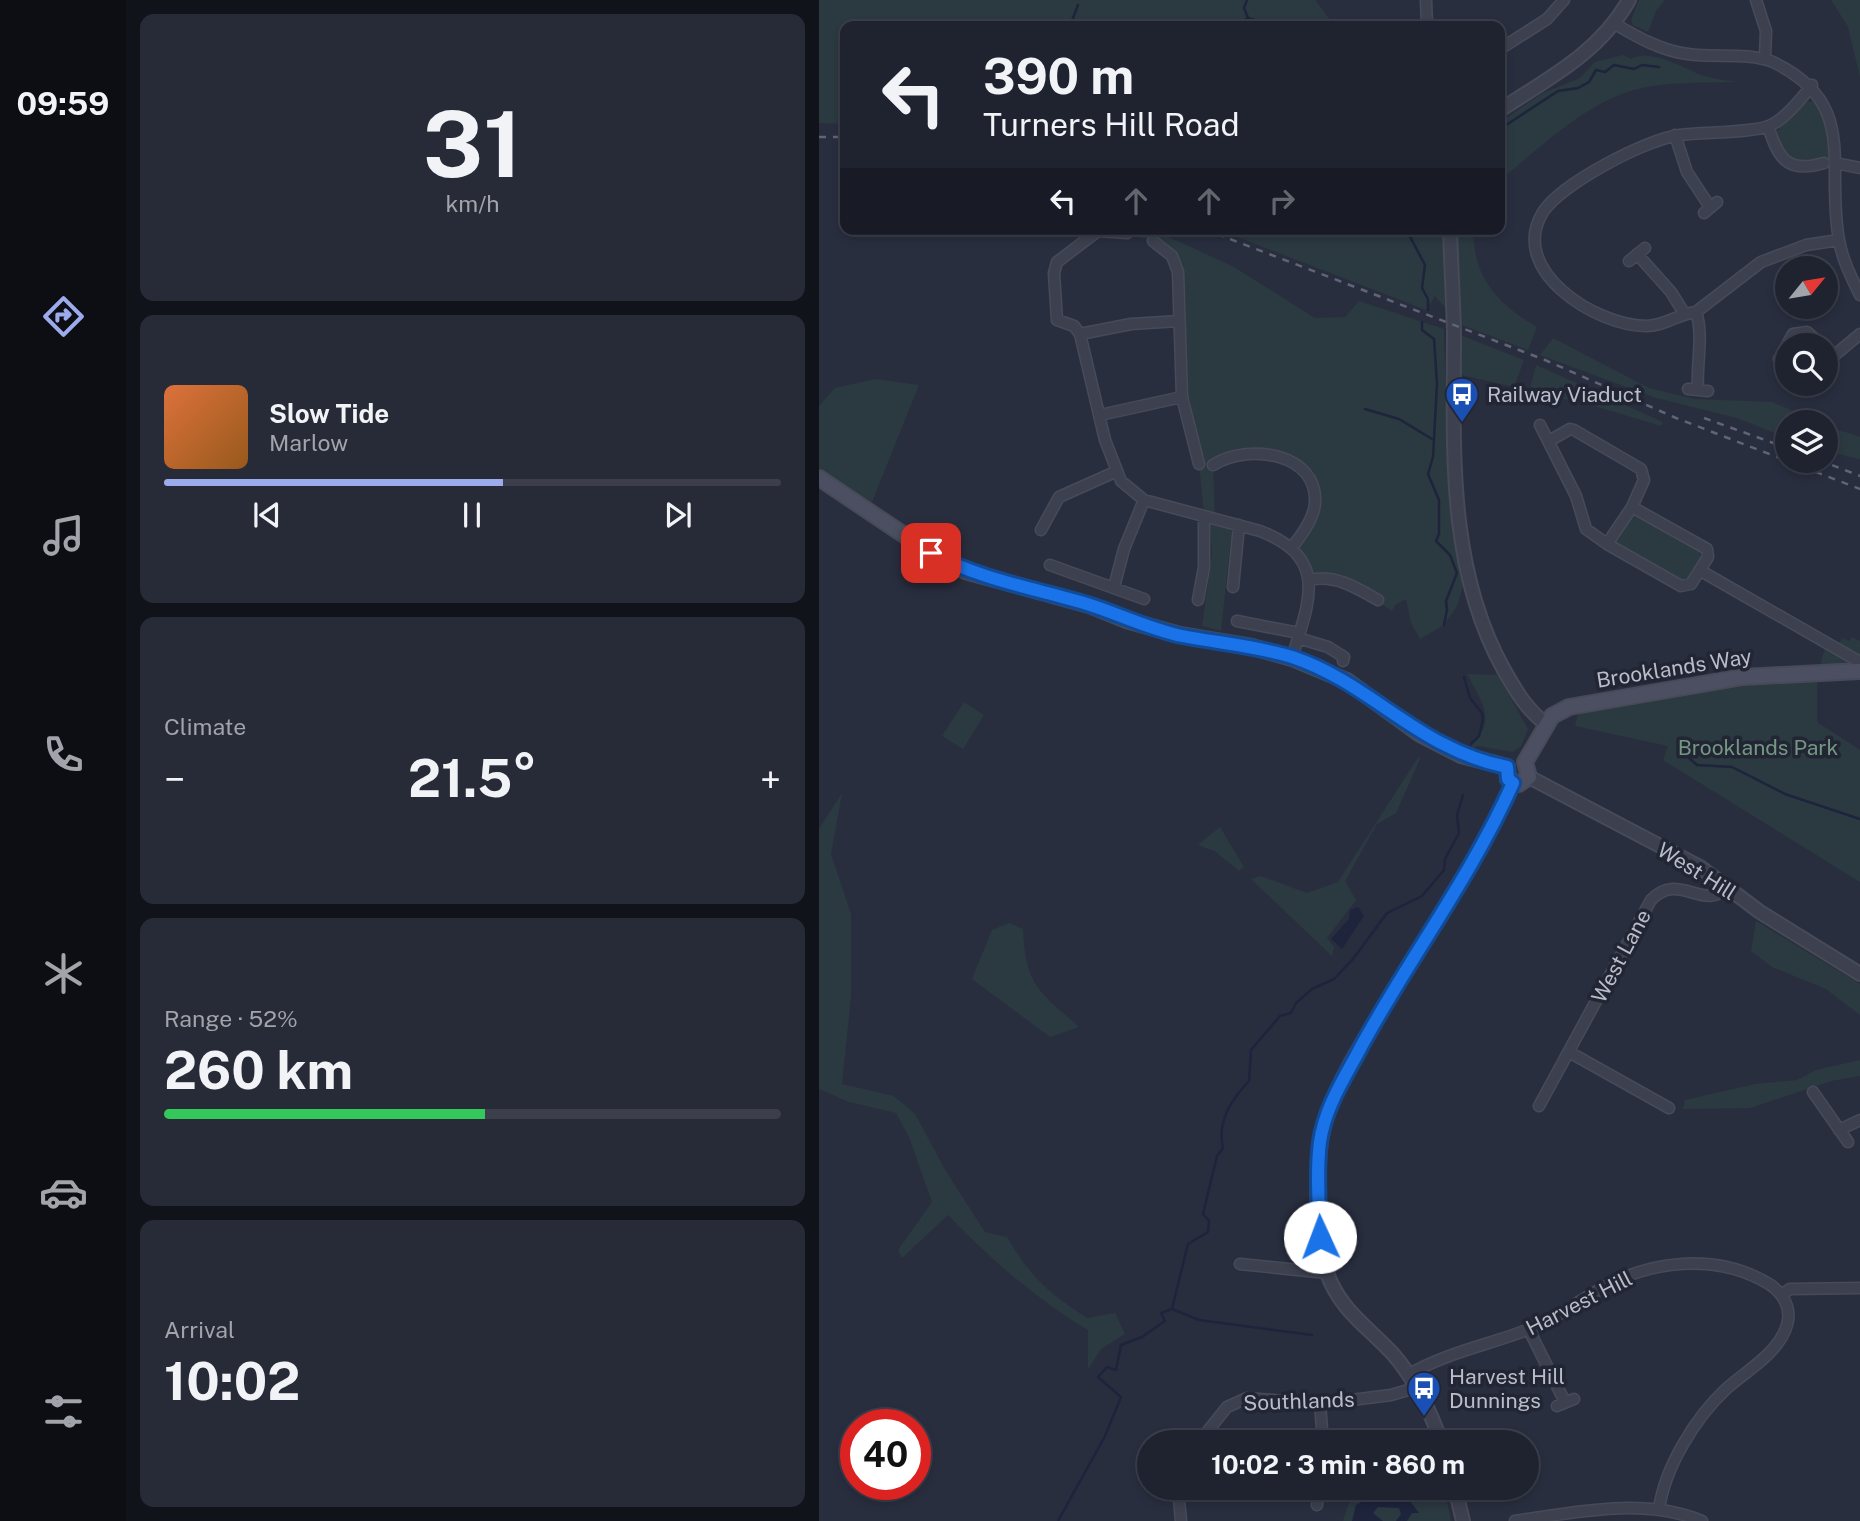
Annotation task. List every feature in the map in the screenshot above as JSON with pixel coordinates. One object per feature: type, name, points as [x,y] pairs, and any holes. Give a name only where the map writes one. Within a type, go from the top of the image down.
[{"type":"main road","points":[[819,478],[931,553],[964,571],[1089,605],[1126,620],[1180,635],[1251,647],[1292,658],[1347,681],[1420,734],[1461,755],[1507,767]]},
{"type":"main road","name":"Brooklands Way","points":[[1546,723],[1559,710],[1569,707],[1669,689],[1769,674],[1860,671]]},
{"type":"main road","points":[[1527,769],[1511,762],[1507,767],[1508,779],[1513,783],[1525,782],[1527,769],[1546,723]]},
{"type":"street","points":[[1426,0],[1432,12],[1429,21]]},
{"type":"street","points":[[1505,46],[1547,19],[1565,0]]},
{"type":"street","points":[[1505,107],[1573,65],[1615,24],[1629,0]]},
{"type":"street","points":[[1756,0],[1766,31],[1765,59]]},
{"type":"street","points":[[1615,24],[1676,52],[1765,59],[1792,71],[1812,86],[1829,106],[1836,123],[1840,164],[1839,240],[1860,295]]},
{"type":"street","points":[[1812,86],[1768,126],[1675,135],[1639,147],[1564,192],[1543,212],[1536,236],[1540,261],[1546,274],[1569,297],[1592,313],[1618,323],[1645,326],[1667,323],[1684,313],[1696,312],[1761,262],[1806,245],[1839,240]]},
{"type":"street","points":[[1768,126],[1780,158],[1788,164],[1817,169]]},
{"type":"street","points":[[1675,135],[1687,172],[1710,207]]},
{"type":"street","points":[[1840,164],[1860,168]]},
{"type":"street","points":[[1092,235],[1057,262],[1054,273],[1057,320],[1074,326],[1080,334],[1115,472],[1144,500],[1276,537],[1299,554],[1310,580],[1307,614],[1292,658]]},
{"type":"street","points":[[1450,235],[1454,484],[1468,574],[1479,618],[1497,659],[1520,699],[1531,713],[1546,723]]},
{"type":"street","points":[[1153,241],[1172,257],[1178,272],[1182,397],[1199,464]]},
{"type":"street","points":[[1637,254],[1666,285],[1684,313]]},
{"type":"street","points":[[1696,312],[1701,336],[1696,364],[1698,390]]},
{"type":"street","points":[[1080,334],[1131,324],[1179,321]]},
{"type":"street","points":[[1838,353],[1860,334]]},
{"type":"street","points":[[1100,415],[1182,397]]},
{"type":"street","points":[[1540,425],[1576,495],[1587,529],[1607,544],[1681,586],[1691,584],[1708,557],[1707,549],[1632,507]]},
{"type":"street","points":[[1549,441],[1570,429],[1574,430],[1641,469],[1644,480],[1632,507],[1607,544]]},
{"type":"street","points":[[1213,453],[1224,458]]},
{"type":"street","points":[[1213,465],[1224,458],[1242,453],[1275,455],[1294,463],[1303,472],[1314,489],[1315,505],[1306,528],[1292,547]]},
{"type":"street","points":[[1041,530],[1059,497],[1115,472]]},
{"type":"street","points":[[1114,587],[1123,549],[1144,500]]},
{"type":"street","points":[[1198,600],[1204,567],[1204,516]]},
{"type":"street","points":[[1233,587],[1239,525]]},
{"type":"street","points":[[1050,565],[1144,599]]},
{"type":"street","points":[[1700,571],[1860,662]]},
{"type":"street","points":[[1310,580],[1322,577],[1335,579],[1378,600]]},
{"type":"street","points":[[1237,621],[1299,636],[1328,647],[1343,657],[1343,661]]},
{"type":"street","name":"West Hill","points":[[1527,769],[1700,867],[1760,912],[1860,974]]},
{"type":"street","points":[[1435,1430],[1408,1375],[1394,1355],[1347,1310],[1327,1273],[1320,1237],[1320,1142],[1327,1116],[1376,1020],[1462,880],[1513,783]]},
{"type":"street","name":"West Lane","points":[[1539,1106],[1651,900],[1673,888],[1683,888],[1712,898],[1720,896],[1728,886]]},
{"type":"street","points":[[1569,1052],[1669,1108]]},
{"type":"street","points":[[1813,1092],[1848,1142]]},
{"type":"street","points":[[1839,1130],[1860,1120]]},
{"type":"street","points":[[1240,1264],[1327,1273]]},
{"type":"street","name":"Harvest Hill","points":[[1408,1375],[1424,1365],[1529,1330],[1565,1312],[1598,1289],[1661,1265],[1719,1265],[1757,1277],[1781,1295]]},
{"type":"street","points":[[1659,1509],[1681,1449],[1709,1406],[1780,1339],[1789,1316],[1781,1295],[1790,1289],[1860,1288]]},
{"type":"street","points":[[1529,1330],[1566,1402]]},
{"type":"street","name":"Southlands","points":[[1208,1430],[1218,1416],[1237,1401],[1247,1398],[1320,1404],[1391,1395],[1415,1388]]},
{"type":"street","points":[[1320,1404],[1322,1430]]},
{"type":"street","points":[[1179,1500],[1181,1521]]},
{"type":"street","points":[[1317,1505],[1318,1500]]},
{"type":"street","points":[[1458,1500],[1463,1521]]},
{"type":"street","points":[[1515,1521],[1580,1511],[1659,1509],[1680,1512],[1702,1521]]},
{"type":"green space","points":[[819,0],[1315,0],[1331,21],[840,21],[840,124],[819,123]]},
{"type":"green space","points":[[1639,0],[1665,0],[1656,11],[1648,32],[1633,25],[1631,20]]},
{"type":"green space","points":[[1831,0],[1860,0],[1860,77],[1848,27]]},
{"type":"green space","points":[[1623,55],[1631,59],[1649,56],[1704,76],[1737,82],[1659,85],[1616,97],[1598,105],[1563,128],[1505,176],[1505,119],[1543,93],[1580,78],[1595,62]]},
{"type":"green space","points":[[1813,101],[1824,116],[1832,155],[1813,161],[1795,160],[1783,154],[1775,133],[1806,102]]},
{"type":"green space","points":[[1131,235],[1165,235],[1234,267],[1315,318],[1345,317],[1359,301],[1444,329],[1448,484],[1464,583],[1457,606],[1444,625],[1420,639],[1411,623],[1406,599],[1395,605],[1392,611],[1361,590],[1310,580],[1292,547],[1306,528],[1314,489],[1294,463],[1257,453],[1213,465],[1215,518],[1204,516],[1199,464],[1184,416],[1172,256],[1153,241]]},
{"type":"green space","points":[[1232,235],[1474,235],[1477,261],[1490,287],[1511,309],[1537,327],[1528,350],[1459,324],[1435,296],[1426,310]]},
{"type":"green space","points":[[1460,335],[1524,360],[1514,387],[1461,375]]},
{"type":"green space","points":[[1553,338],[1649,388],[1694,399],[1772,402],[1790,410],[1775,410],[1775,433],[1737,418],[1656,398],[1540,355]]},
{"type":"green space","points":[[1536,365],[1663,422],[1661,426],[1588,404],[1529,392]]},
{"type":"green space","points":[[875,379],[919,385],[872,502],[819,471],[819,406],[835,388]]},
{"type":"green space","points":[[1838,429],[1860,437],[1860,459],[1838,454]]},
{"type":"green space","points":[[1636,514],[1699,549],[1702,560],[1688,581],[1680,581],[1616,544],[1615,540],[1632,515]]},
{"type":"green space","points":[[1210,522],[1232,528],[1221,631],[1202,626],[1212,554]]},
{"type":"green space","points":[[1852,637],[1860,641],[1860,656],[1839,644],[1842,638],[1849,641]]},
{"type":"green space","points":[[1825,648],[1853,663],[1853,664],[1820,665]]},
{"type":"green space","points":[[1467,674],[1498,675],[1528,729],[1521,746],[1513,752],[1478,746],[1473,748],[1471,745],[1484,727],[1485,719],[1482,702]]},
{"type":"green space","name":"Brooklands Park","points":[[1817,679],[1817,722],[1860,750],[1860,882],[1663,760],[1668,746],[1575,726],[1578,713],[1743,684]]},
{"type":"green space","points":[[964,702],[984,715],[963,749],[942,736]]},
{"type":"green space","points":[[1419,756],[1396,813],[1377,824],[1345,881],[1356,900],[1327,938],[1334,947],[1332,956],[1251,879],[1261,876],[1307,893],[1338,882]]},
{"type":"green space","points":[[842,793],[831,854],[851,914],[851,997],[842,1084],[894,1096],[915,1114],[947,1173],[985,1232],[1007,1237],[1032,1273],[1051,1292],[1087,1318],[1115,1313],[1125,1334],[1101,1349],[1088,1369],[1088,1330],[1014,1277],[948,1215],[902,1258],[898,1250],[932,1202],[909,1137],[896,1113],[849,1102],[819,1089],[819,829]]},
{"type":"green space","points":[[1220,827],[1244,867],[1239,871],[1216,852],[1198,845]]},
{"type":"green space","points":[[1756,921],[1860,984],[1860,1015],[1826,989],[1772,967],[1751,951]]},
{"type":"green space","points":[[1009,923],[1023,929],[1027,963],[1037,986],[1079,1027],[1050,1037],[972,979],[992,930]]},
{"type":"green space","points":[[1860,1060],[1860,1076],[1831,1081],[1750,1108],[1683,1109],[1685,1100],[1755,1084],[1797,1080],[1816,1070]]},
{"type":"green space","points":[[1350,1500],[1447,1500],[1451,1521],[1343,1521]]},
{"type":"water","points":[[1358,907],[1364,916],[1342,949],[1331,939],[1349,919],[1350,910]]},
{"type":"water","points":[[1365,1500],[1409,1500],[1419,1513],[1412,1513],[1407,1521],[1396,1521],[1401,1514],[1399,1508],[1378,1507],[1373,1513],[1383,1521],[1352,1521],[1356,1505]]},
{"type":"waterway","points":[[1247,0],[1244,8],[1248,18],[1258,21]]},
{"type":"waterway","points":[[1072,21],[1078,5]]},
{"type":"waterway","points":[[1242,21],[1248,18]]},
{"type":"waterway","points":[[1505,126],[1558,91],[1578,88],[1589,82],[1596,70],[1605,72],[1614,65],[1634,69],[1642,65],[1659,67]]},
{"type":"waterway","points":[[1409,235],[1425,265],[1422,288],[1428,299],[1428,310]]},
{"type":"waterway","points":[[1422,322],[1422,330],[1434,339],[1437,384],[1433,457],[1428,474],[1439,500],[1439,534],[1436,541],[1450,555],[1457,573],[1446,601],[1444,625]]},
{"type":"waterway","points":[[1365,409],[1399,419],[1432,439]]},
{"type":"waterway","points":[[1464,677],[1470,698],[1482,713],[1483,720],[1479,736],[1471,744]]},
{"type":"waterway","points":[[1682,752],[1697,765],[1732,767],[1785,794],[1860,819]]},
{"type":"waterway","points":[[1172,1309],[1188,1244],[1208,1232],[1209,1221],[1203,1214],[1217,1156],[1223,1148],[1224,1120],[1231,1103],[1249,1081],[1251,1050],[1280,1016],[1291,1013],[1296,1003],[1312,989],[1334,979],[1353,959],[1387,913],[1422,896],[1444,870],[1445,859],[1459,833],[1457,815],[1463,795]]},
{"type":"waterway","points":[[1058,1521],[1105,1436],[1121,1397],[1098,1377],[1107,1367],[1116,1370],[1121,1345],[1142,1337],[1165,1321],[1161,1313],[1172,1309],[1199,1320],[1312,1335]]},
{"type":"railway","points":[[819,137],[840,137]]},
{"type":"railway","points":[[1220,235],[1545,360],[1676,418],[1860,489]]},
{"type":"railway","points":[[1704,418],[1775,444]]},
{"type":"railway","points":[[1838,467],[1860,476]]},
{"type":"place","name":"Railway Viaduct","points":[[1462,424]]},
{"type":"place","name":"Harvest Hill Dunnings","points":[[1424,1418]]},
{"type":"route","points":[[931,553],[964,571],[1089,605],[1126,620],[1180,635],[1251,647],[1292,658],[1347,681],[1420,734],[1461,755],[1507,767],[1506,774],[1513,783],[1504,802],[1462,880],[1376,1020],[1335,1094],[1320,1142],[1320,1237]]}]
